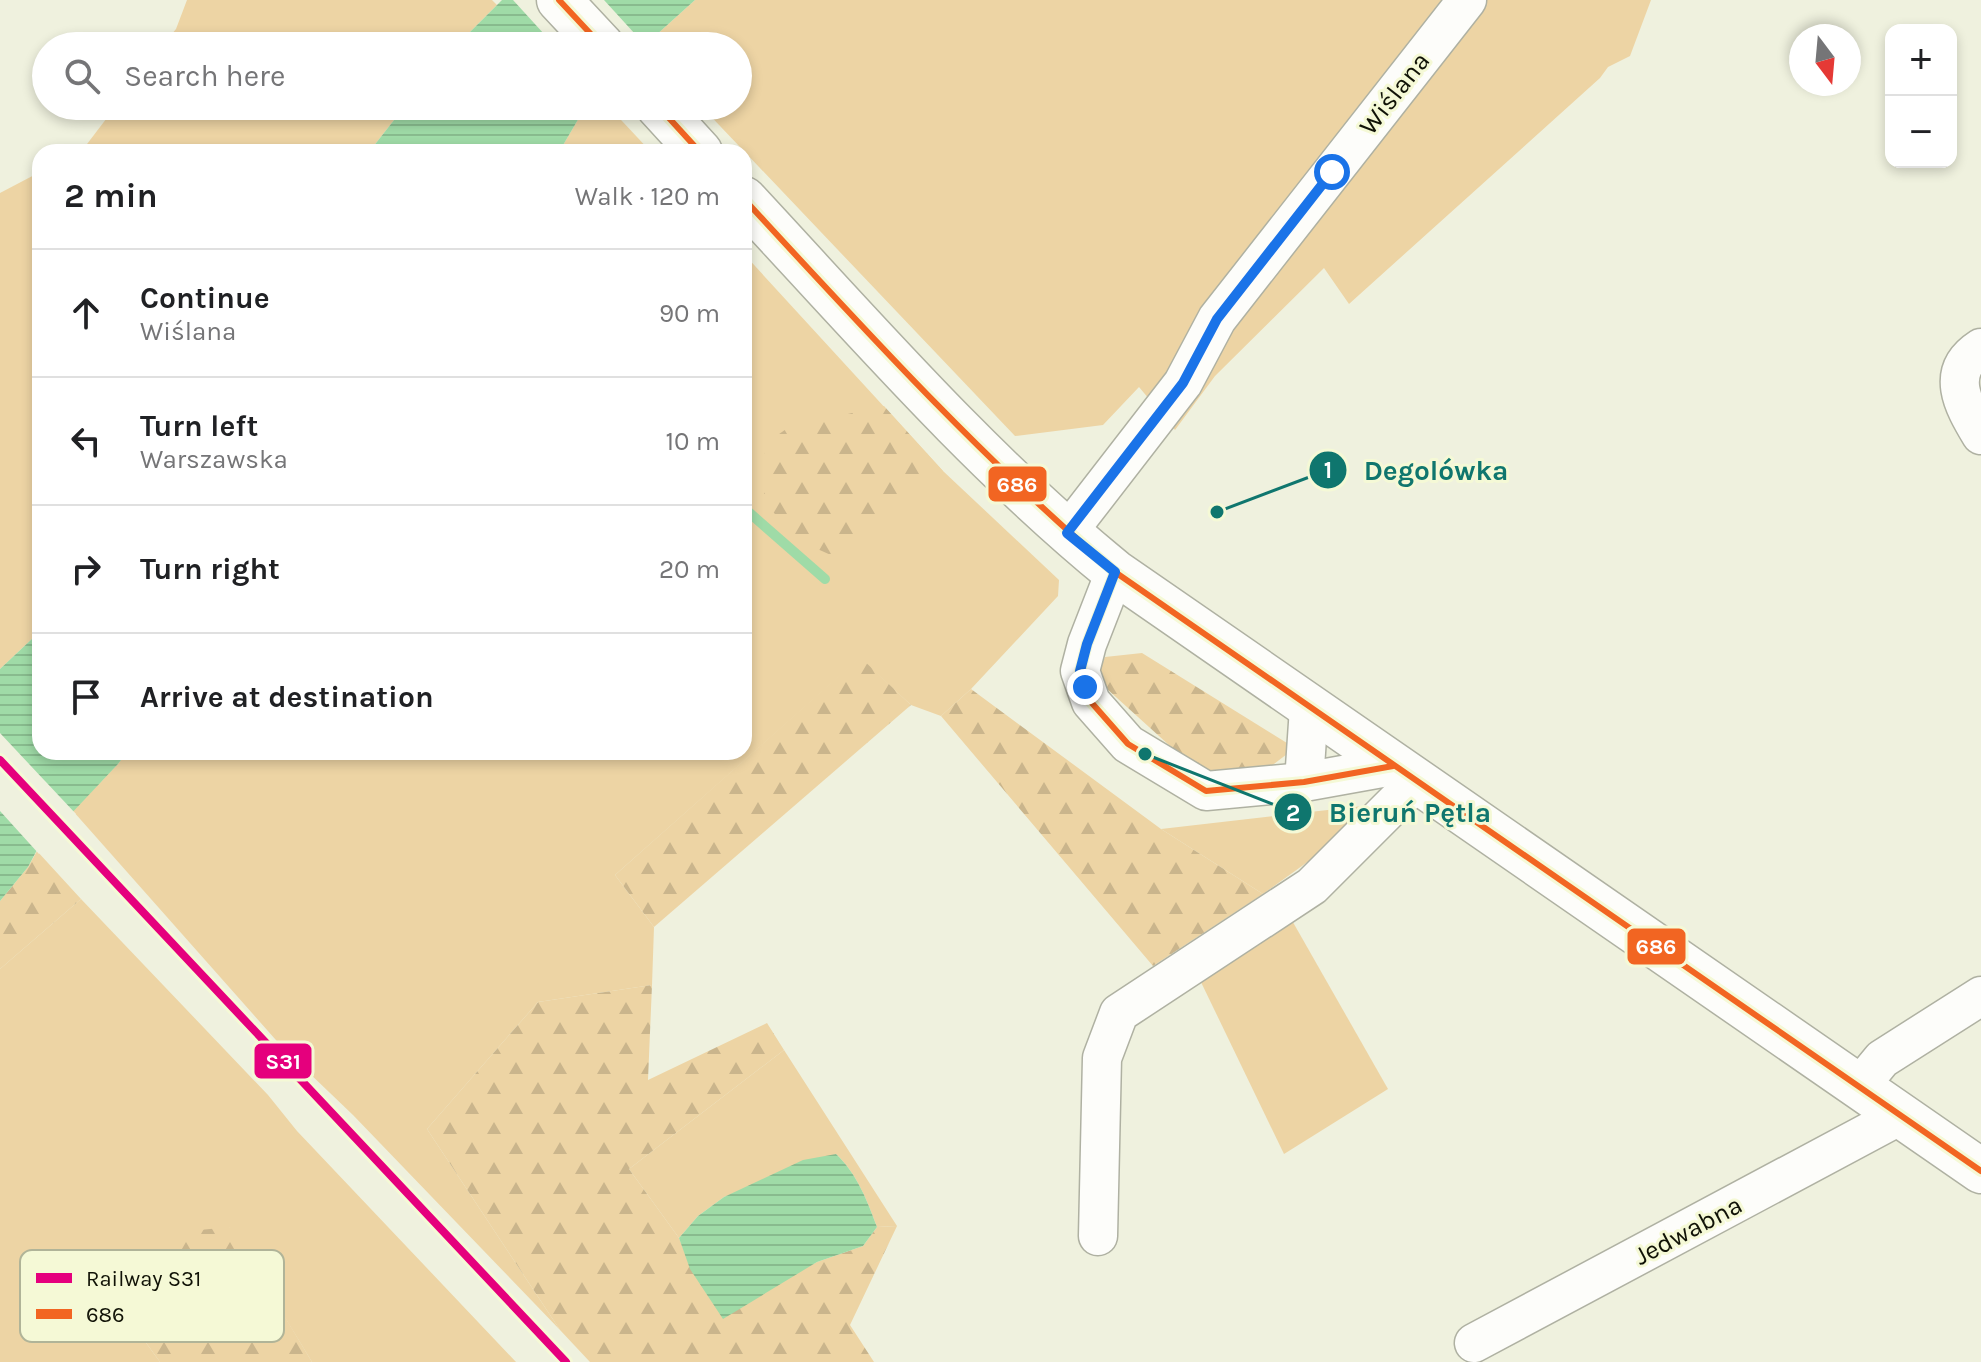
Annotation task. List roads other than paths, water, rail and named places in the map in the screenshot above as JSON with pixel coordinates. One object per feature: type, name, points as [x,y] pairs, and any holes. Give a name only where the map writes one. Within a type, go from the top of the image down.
[{"type":"main road","points":[[559,0],[589,32]]},
{"type":"main road","points":[[671,120],[693,144]]},
{"type":"main road","points":[[752,208],[908,376],[1014,484],[1115,572],[1981,1171]]},
{"type":"street","name":"Wiślana","points":[[1067,533],[1183,383],[1217,319],[1467,0]]},
{"type":"street","points":[[1981,348],[1968,357],[1960,377],[1963,404],[1981,435]]},
{"type":"street","points":[[1115,572],[1080,671],[1091,702],[1128,744],[1206,791],[1404,774]]},
{"type":"street","points":[[1304,782],[1309,708]]},
{"type":"street","points":[[1098,1236],[1102,1058],[1119,1013],[1312,886],[1404,774]]},
{"type":"street","points":[[1858,1088],[1882,1059],[1981,996]]},
{"type":"street","name":"Jedwabna","points":[[1474,1343],[1901,1115]]},
{"type":"waterway","points":[[752,515],[825,579]]},
{"type":"rail line","name":"S31","points":[[0,760],[566,1362]]},
{"type":"place","name":"Degolówka","points":[[1217,512]]},
{"type":"place","name":"Bieruń Pętla","points":[[1145,754]]}]
